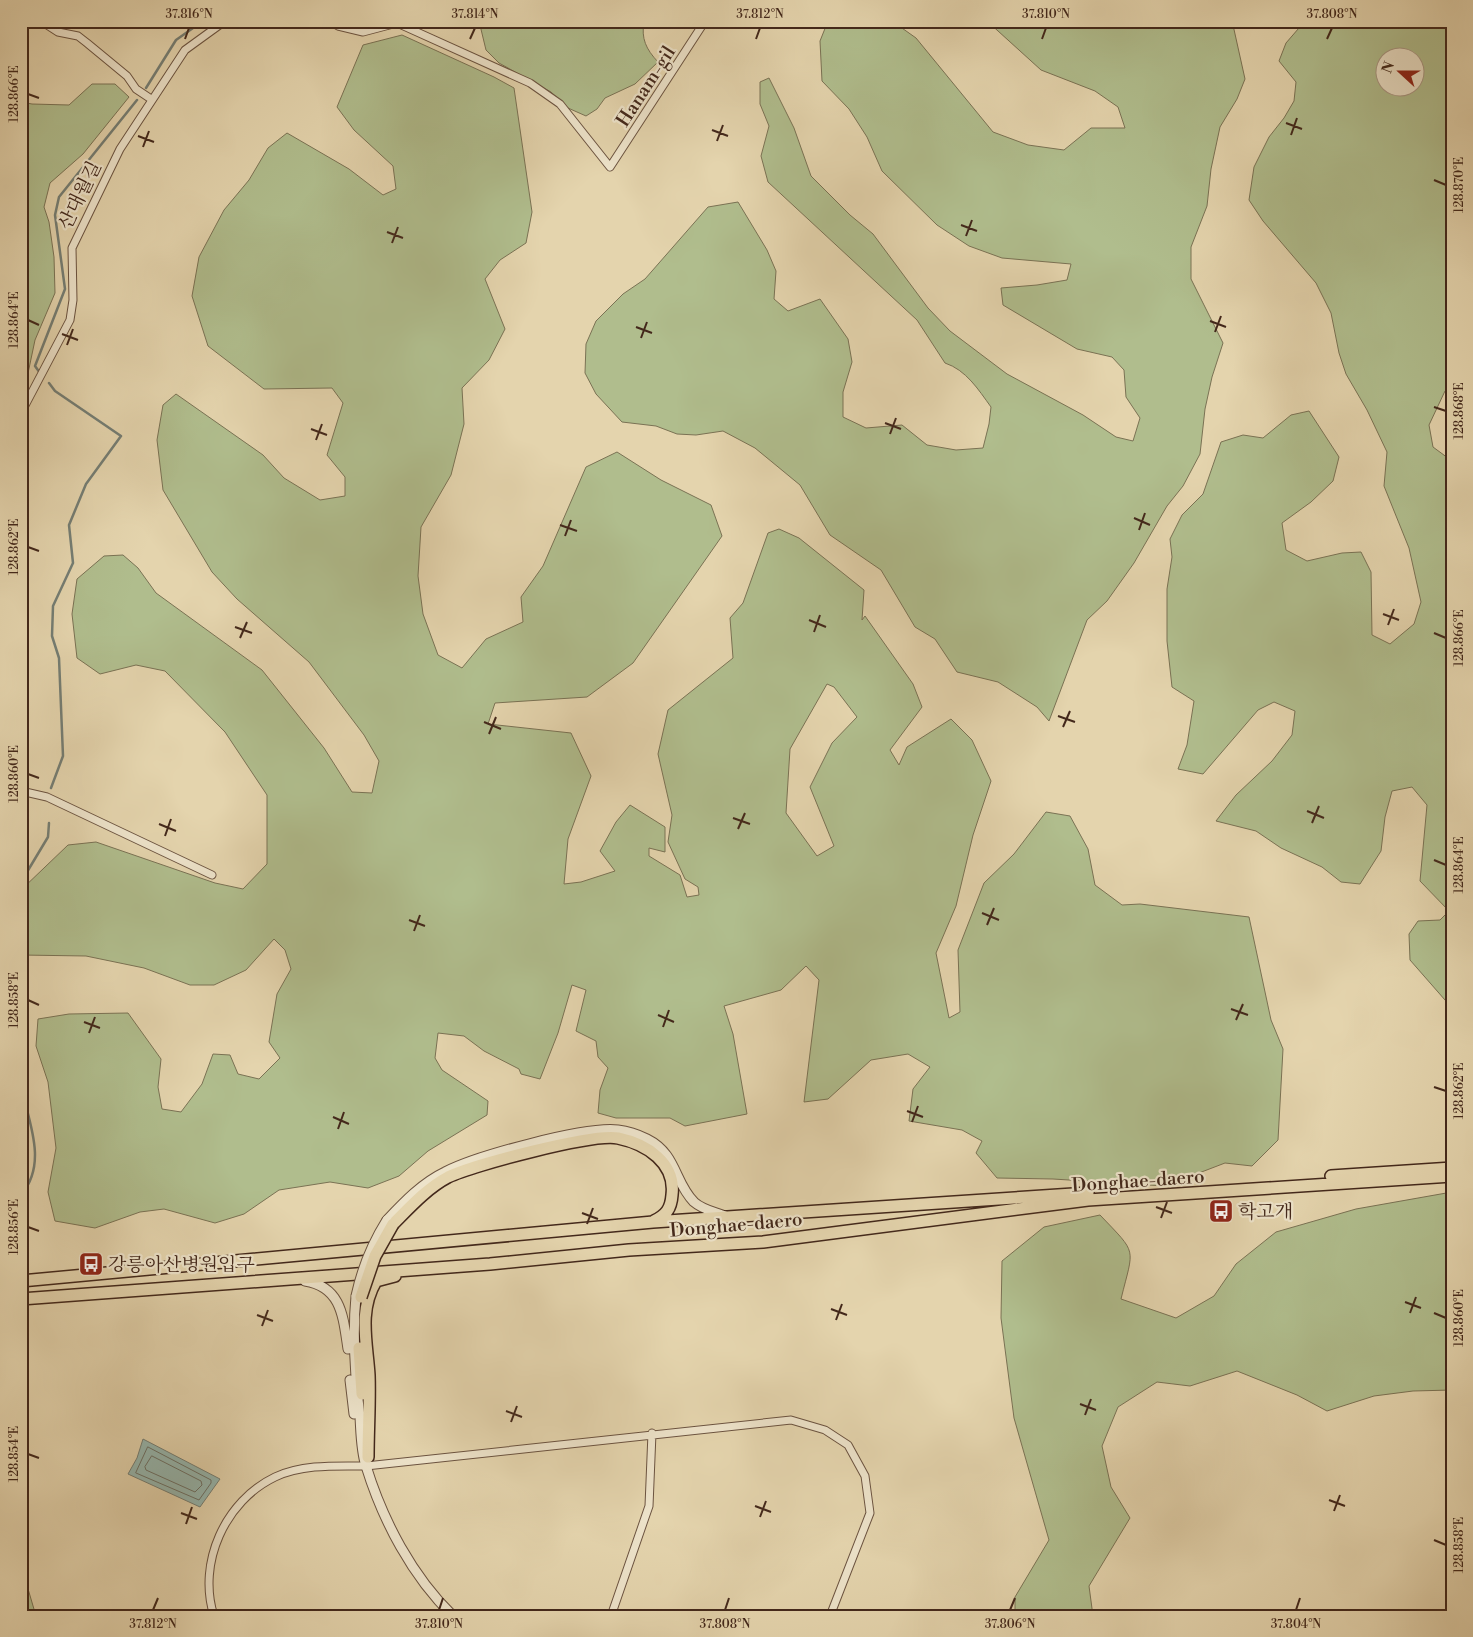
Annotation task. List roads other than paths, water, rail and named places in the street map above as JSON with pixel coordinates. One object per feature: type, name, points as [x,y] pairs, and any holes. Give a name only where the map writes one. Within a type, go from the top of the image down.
[{"type":"highway","points":[[366,1460],[360,1370],[358,1297],[390,1222],[448,1178],[488,1163],[583,1140],[616,1137],[642,1145],[668,1168],[674,1184],[671,1205],[665,1216],[653,1222]]},
{"type":"highway","name":"Donghae-daero","points":[[21,1281],[653,1222],[1452,1168]]},
{"type":"highway","name":"Donghae-daero","points":[[21,1299],[237,1281],[490,1264],[629,1250],[763,1242],[1088,1200],[1452,1176]]},
{"type":"highway","points":[[366,1460],[369,1376],[364,1320],[369,1293],[376,1281],[388,1276],[490,1264]]},
{"type":"street","points":[[41,21],[58,32],[78,36],[127,76],[136,89],[151,99]]},
{"type":"street","name":"산대월길","points":[[21,413],[70,320],[73,300],[72,248],[120,149],[184,50],[225,21]]},
{"type":"street","name":"Hanam-gil","points":[[330,21],[338,26],[363,32],[397,23],[530,83],[560,104],[610,167],[704,21]]},
{"type":"street","points":[[21,791],[47,797],[212,874]]},
{"type":"street","points":[[390,1222],[407,1199],[431,1180],[461,1165],[574,1134],[619,1130],[648,1139],[663,1150],[674,1163],[694,1202],[702,1208],[729,1218]]},
{"type":"street","points":[[237,1281],[299,1280],[318,1283],[333,1294],[343,1316],[351,1399],[366,1460],[384,1514],[399,1545],[453,1616]]},
{"type":"street","points":[[214,1616],[210,1602],[210,1570],[217,1541],[229,1516],[249,1494],[276,1477],[317,1466],[366,1460],[791,1420],[824,1430],[848,1445],[865,1476],[870,1513],[830,1616]]},
{"type":"street","points":[[610,1616],[649,1506],[652,1433]]},
{"type":"water","points":[[143,1439],[220,1479],[200,1507],[128,1474],[137,1458]]},
{"type":"waterway","points":[[146,88],[176,40],[203,21]]},
{"type":"waterway","points":[[40,373],[35,366],[65,289],[55,215],[59,197],[137,100]]},
{"type":"waterway","points":[[49,383],[55,391],[121,436],[86,484],[69,525],[73,563],[53,606],[52,636],[59,658],[63,756],[51,788]]},
{"type":"waterway","points":[[21,882],[48,837],[49,823]]},
{"type":"waterway","points":[[21,1087],[32,1128],[35,1156],[34,1170],[29,1183],[21,1195]]},
{"type":"place","name":"학고개","points":[[1221,1211]]},
{"type":"place","name":"강릉아산병원입구","points":[[91,1264]]}]
